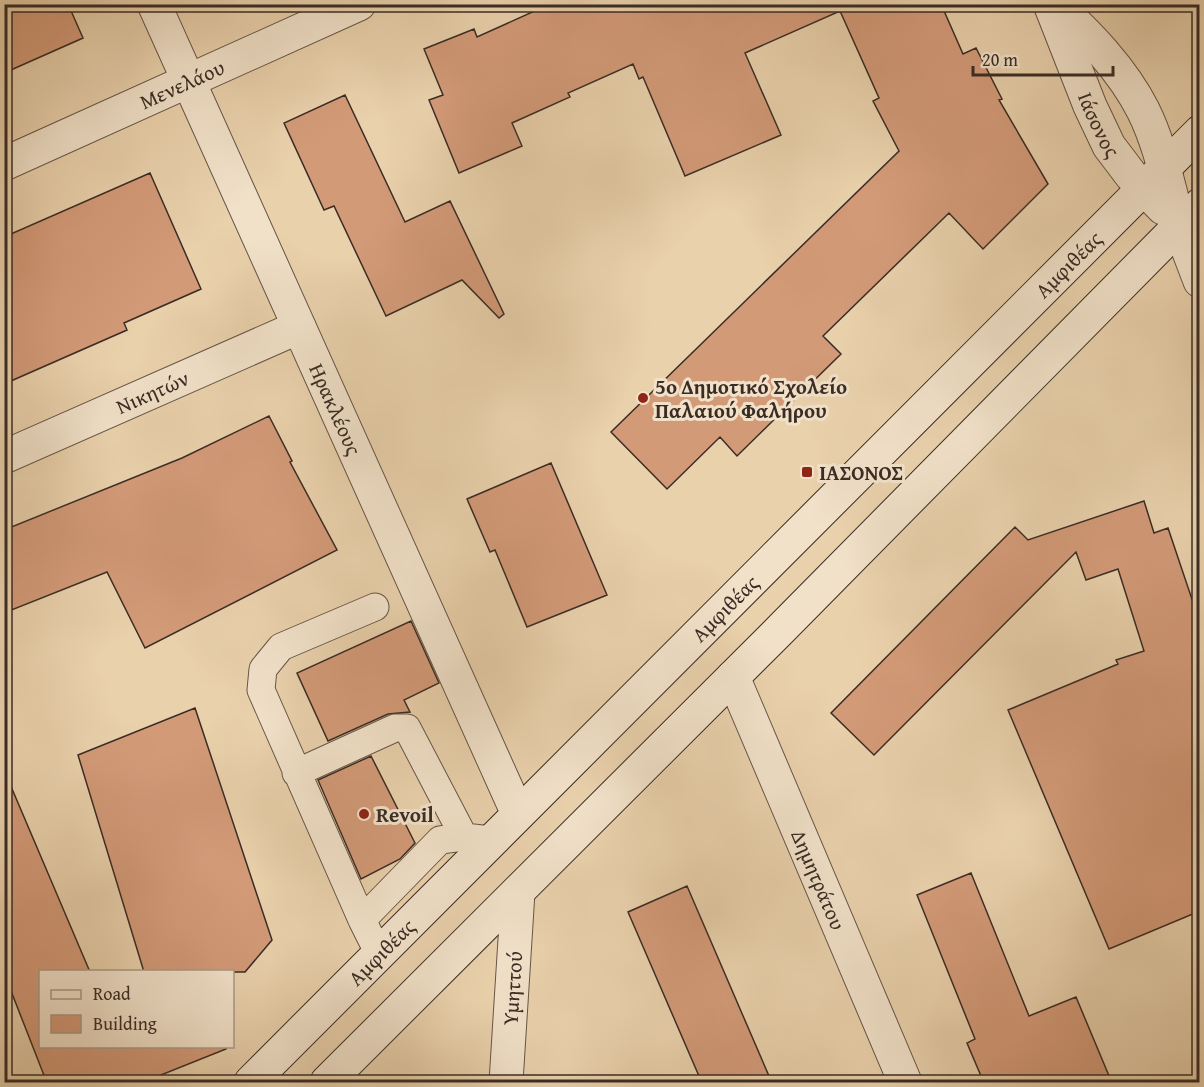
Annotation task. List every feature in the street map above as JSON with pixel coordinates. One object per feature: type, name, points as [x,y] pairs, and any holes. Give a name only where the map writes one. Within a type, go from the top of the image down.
[{"type":"street","name":"Ηρακλέους","points":[[154,4],[518,814]]},
{"type":"street","name":"Μενελάου","points":[[4,164],[359,4]]},
{"type":"street","name":"Ιάσονος","points":[[1050,4],[1090,106],[1109,146],[1154,178],[1190,215],[1200,281]]},
{"type":"street","name":"Ιάσονος","points":[[1055,4],[1082,29],[1120,74],[1143,111],[1154,178]]},
{"type":"street","name":"Αμφιθέας","points":[[251,1083],[379,954],[478,839],[518,814],[1200,132]]},
{"type":"street","points":[[327,1083],[1190,215]]},
{"type":"street","name":"Νικητών","points":[[4,457],[299,327]]},
{"type":"street","name":"Δημητράτου","points":[[733,677],[905,1083]]},
{"type":"street","name":"Υμηττού","points":[[506,1083],[518,892]]},
{"type":"lane","points":[[375,607],[281,647],[263,669],[261,690],[296,773],[379,954]]},
{"type":"lane","points":[[296,773],[395,728],[407,728],[478,839]]},
{"type":"lane","points":[[362,920],[440,840],[478,839]]},
{"type":"building","points":[[4,4],[68,4],[83,38],[4,73]]},
{"type":"building","points":[[550,4],[941,4],[963,54],[976,48],[1002,99],[999,100],[1048,184],[983,249],[949,213],[823,336],[841,354],[737,456],[720,437],[667,489],[611,432],[899,151],[873,101],[879,98],[840,11],[745,53],[781,135],[685,176],[643,77],[639,79],[633,64],[568,93],[570,97],[512,123],[522,146],[459,173],[429,100],[443,95],[424,49],[474,29],[477,37]]},
{"type":"building","points":[[345,95],[405,222],[450,201],[504,314],[499,318],[462,280],[386,316],[334,206],[324,210],[284,123]]},
{"type":"building","points":[[150,173],[201,289],[124,323],[127,330],[4,384],[4,237]]},
{"type":"building","points":[[269,416],[292,461],[290,462],[337,550],[145,648],[107,572],[4,613],[4,530],[182,458]]},
{"type":"building","points":[[551,463],[607,595],[527,627],[495,550],[490,552],[467,499]]},
{"type":"building","points":[[1144,501],[1154,533],[1168,528],[1200,623],[1200,911],[1109,949],[1008,710],[1118,664],[1116,660],[1144,651],[1118,569],[1086,580],[1076,552],[874,755],[831,713],[1015,527],[1028,540]]},
{"type":"building","points":[[411,621],[439,683],[404,700],[410,712],[388,714],[328,741],[297,673]]},
{"type":"building","points":[[195,708],[272,940],[245,972],[143,970],[78,755]]},
{"type":"building","name":"Revoil","points":[[371,756],[415,843],[400,859],[361,879],[318,780]]},
{"type":"building","points":[[4,770],[89,970],[39,970],[39,1048],[226,1049],[141,1083],[47,1083],[4,973]]},
{"type":"building","points":[[971,873],[1029,1016],[1076,997],[1112,1083],[984,1083],[967,1043],[975,1039],[917,895]]},
{"type":"building","points":[[687,886],[772,1083],[702,1083],[628,912]]},
{"type":"place","name":"5ο Δημοτικό Σχολείο Παλαιού Φαλήρου","points":[[643,398]]},
{"type":"place","name":"ΙΑΣΟΝΟΣ","points":[[807,472]]},
{"type":"place","name":"Revoil","points":[[364,814]]}]
